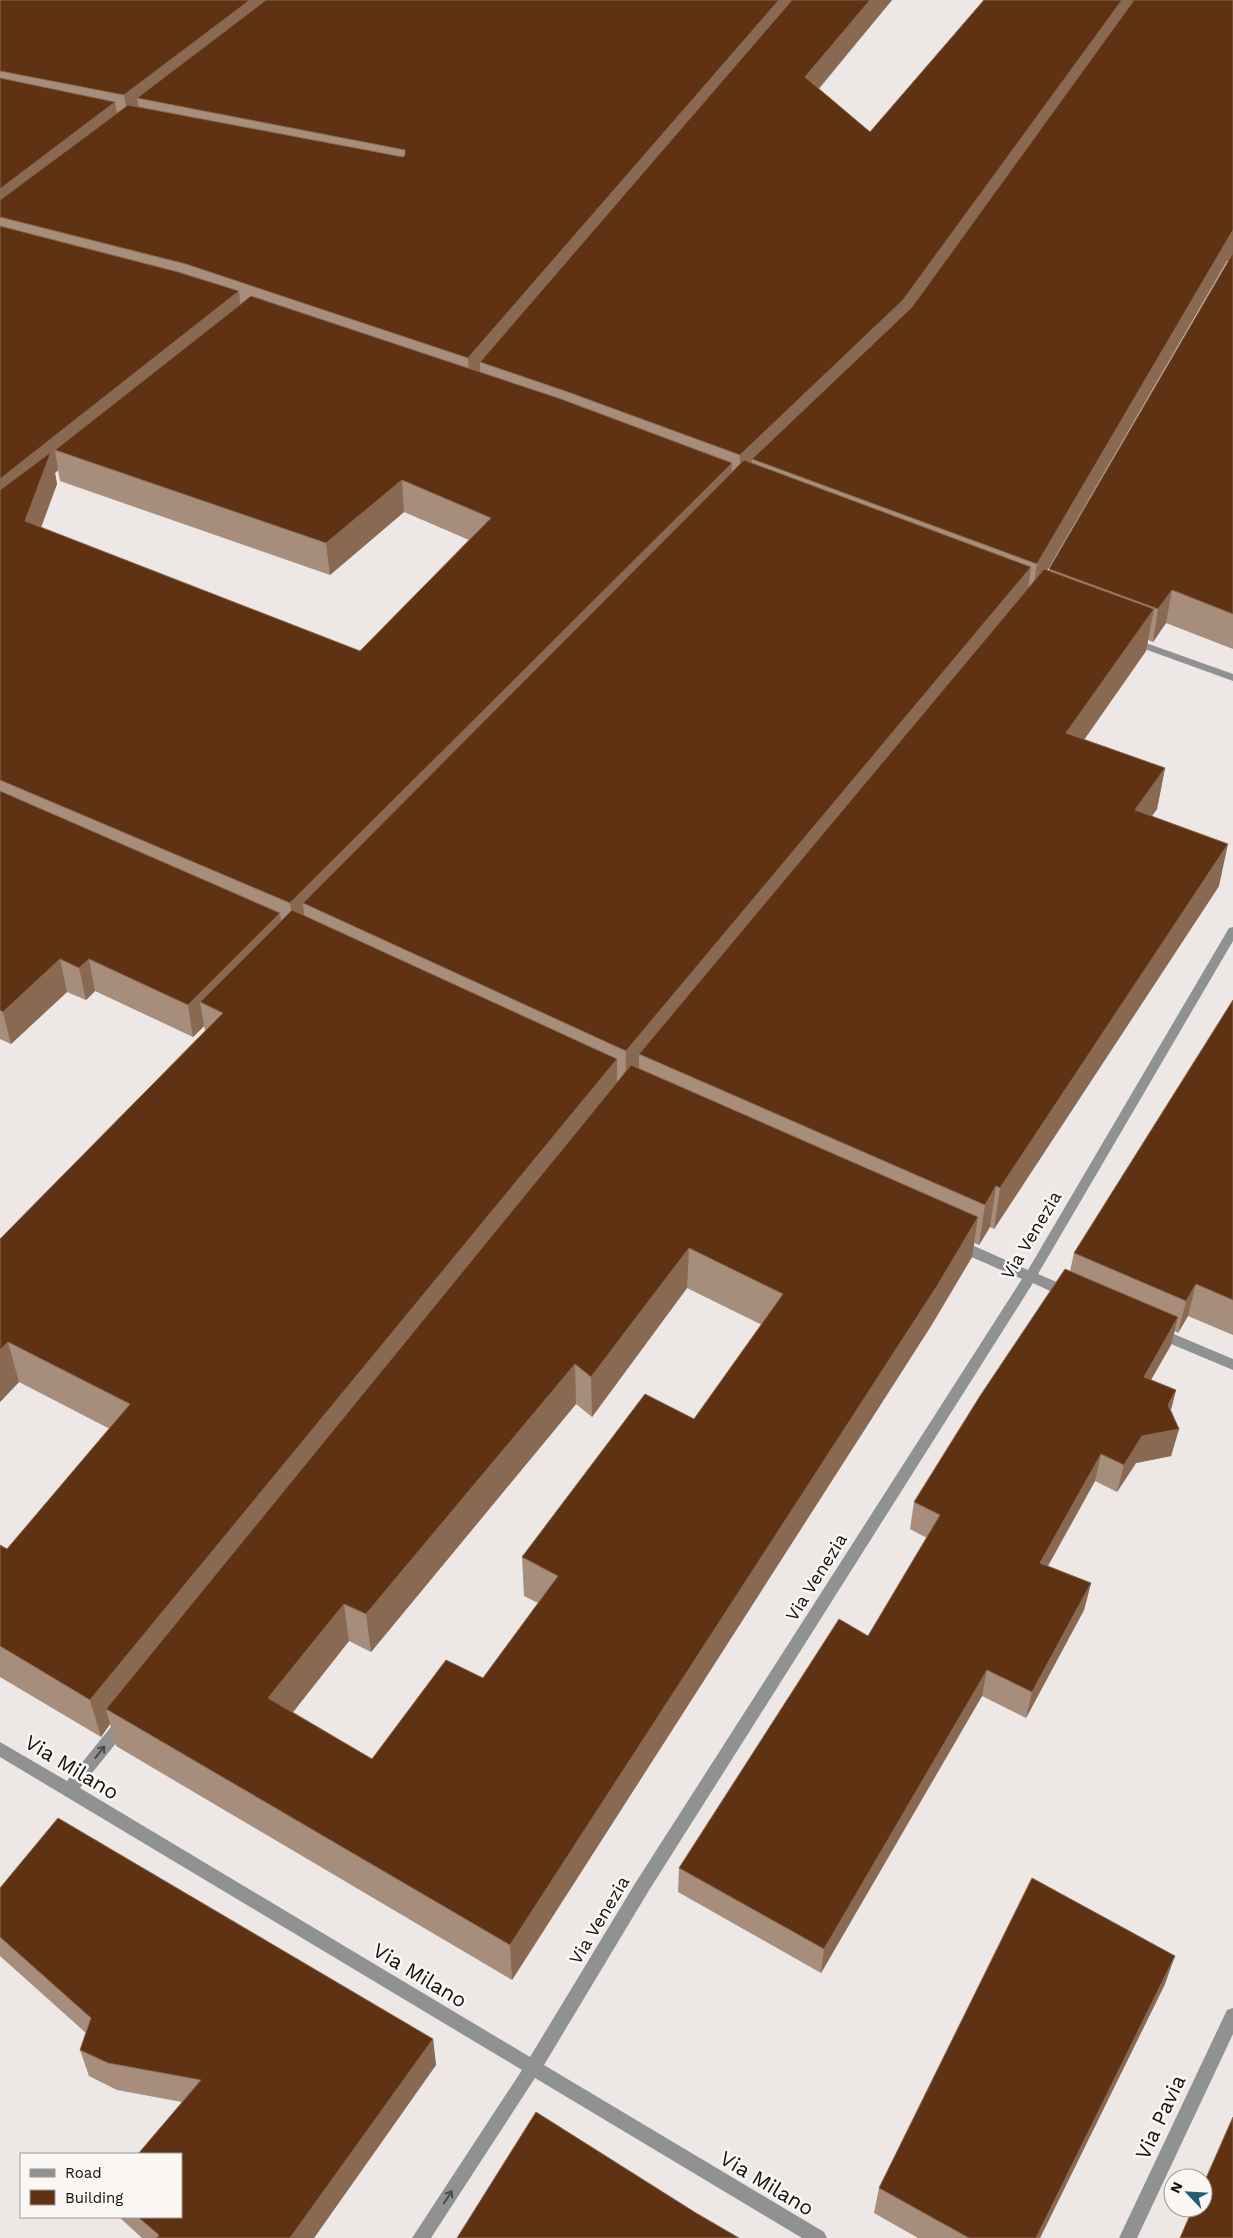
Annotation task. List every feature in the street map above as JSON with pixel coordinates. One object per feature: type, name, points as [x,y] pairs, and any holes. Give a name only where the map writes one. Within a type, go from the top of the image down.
[{"type":"street","points":[[1126,638],[1233,678]]},
{"type":"street","name":"Via Venezia","points":[[421,2238],[533,2067],[642,1887],[1030,1277],[1233,931]]},
{"type":"street","points":[[948,1240],[1083,1300]]},
{"type":"street","points":[[1145,1327],[1233,1366]]},
{"type":"street","points":[[70,1790],[132,1713]]},
{"type":"street","name":"Via Milano","points":[[0,1749],[818,2238]]},
{"type":"street","name":"Via Pavia","points":[[1128,2238],[1233,2016]]},
{"type":"building","points":[[0,0],[250,0],[124,95],[0,71]]},
{"type":"building","points":[[266,0],[779,0],[468,358],[186,264],[0,217],[0,200],[128,105],[403,157],[405,150],[137,98]]},
{"type":"building","points":[[792,0],[870,0],[805,77],[870,132],[984,0],[1122,0],[903,300],[740,455],[480,362]]},
{"type":"building","points":[[1134,0],[1233,0],[1233,230],[1037,564],[752,459],[912,307]]},
{"type":"building","points":[[0,78],[115,102],[0,189]]},
{"type":"building","points":[[0,226],[178,272],[239,291],[0,479]]},
{"type":"building","points":[[1233,253],[1233,614],[1172,590],[1158,609],[1049,569]]},
{"type":"building","points":[[251,296],[561,399],[732,463],[290,903],[0,780],[0,490],[51,452],[25,521],[360,651],[491,518],[402,480],[326,543],[55,450]]},
{"type":"building","points":[[744,460],[1031,567],[626,1051],[303,903]]},
{"type":"building","points":[[1044,569],[1154,609],[1066,733],[1165,768],[1135,810],[1228,844],[1000,1188],[996,1186],[985,1205],[639,1054]]},
{"type":"building","points":[[0,791],[280,913],[188,1005],[89,959],[79,968],[60,959],[3,1012],[0,1010]]},
{"type":"building","points":[[292,910],[617,1059],[90,1700],[0,1646],[0,1545],[7,1549],[130,1404],[8,1342],[0,1350],[0,1239],[223,1013],[200,1002]]},
{"type":"building","points":[[1233,1000],[1233,1300],[1196,1284],[1186,1301],[1074,1253]]},
{"type":"building","points":[[631,1065],[978,1217],[937,1286],[510,1945],[106,1709]],"holes":[[[689,1248],[783,1294],[694,1419],[645,1394],[522,1557],[558,1576],[483,1678],[446,1660],[372,1759],[268,1698],[344,1604],[366,1614],[575,1364],[591,1377]]]},
{"type":"building","points":[[1065,1269],[1178,1317],[1144,1377],[1176,1390],[1168,1405],[1179,1429],[1142,1436],[1124,1465],[1101,1454],[1040,1563],[1091,1583],[1032,1692],[987,1670],[824,1949],[679,1868],[839,1619],[868,1636],[940,1515],[914,1502],[980,1396]]},
{"type":"building","points":[[58,1818],[433,2039],[290,2238],[157,2238],[159,2235],[139,2218],[182,2218],[182,2153],[139,2153],[201,2080],[108,2063],[80,2050],[91,2018],[0,1937],[0,1888]]},
{"type":"building","points":[[1032,1878],[1175,1956],[1036,2238],[969,2238],[879,2188]]},
{"type":"building","points":[[536,2112],[696,2213],[739,2238],[457,2238]]},
{"type":"building","points":[[1233,2117],[1233,2238],[1180,2238],[1189,2218],[1213,2218],[1213,2168],[1210,2168]]}]
